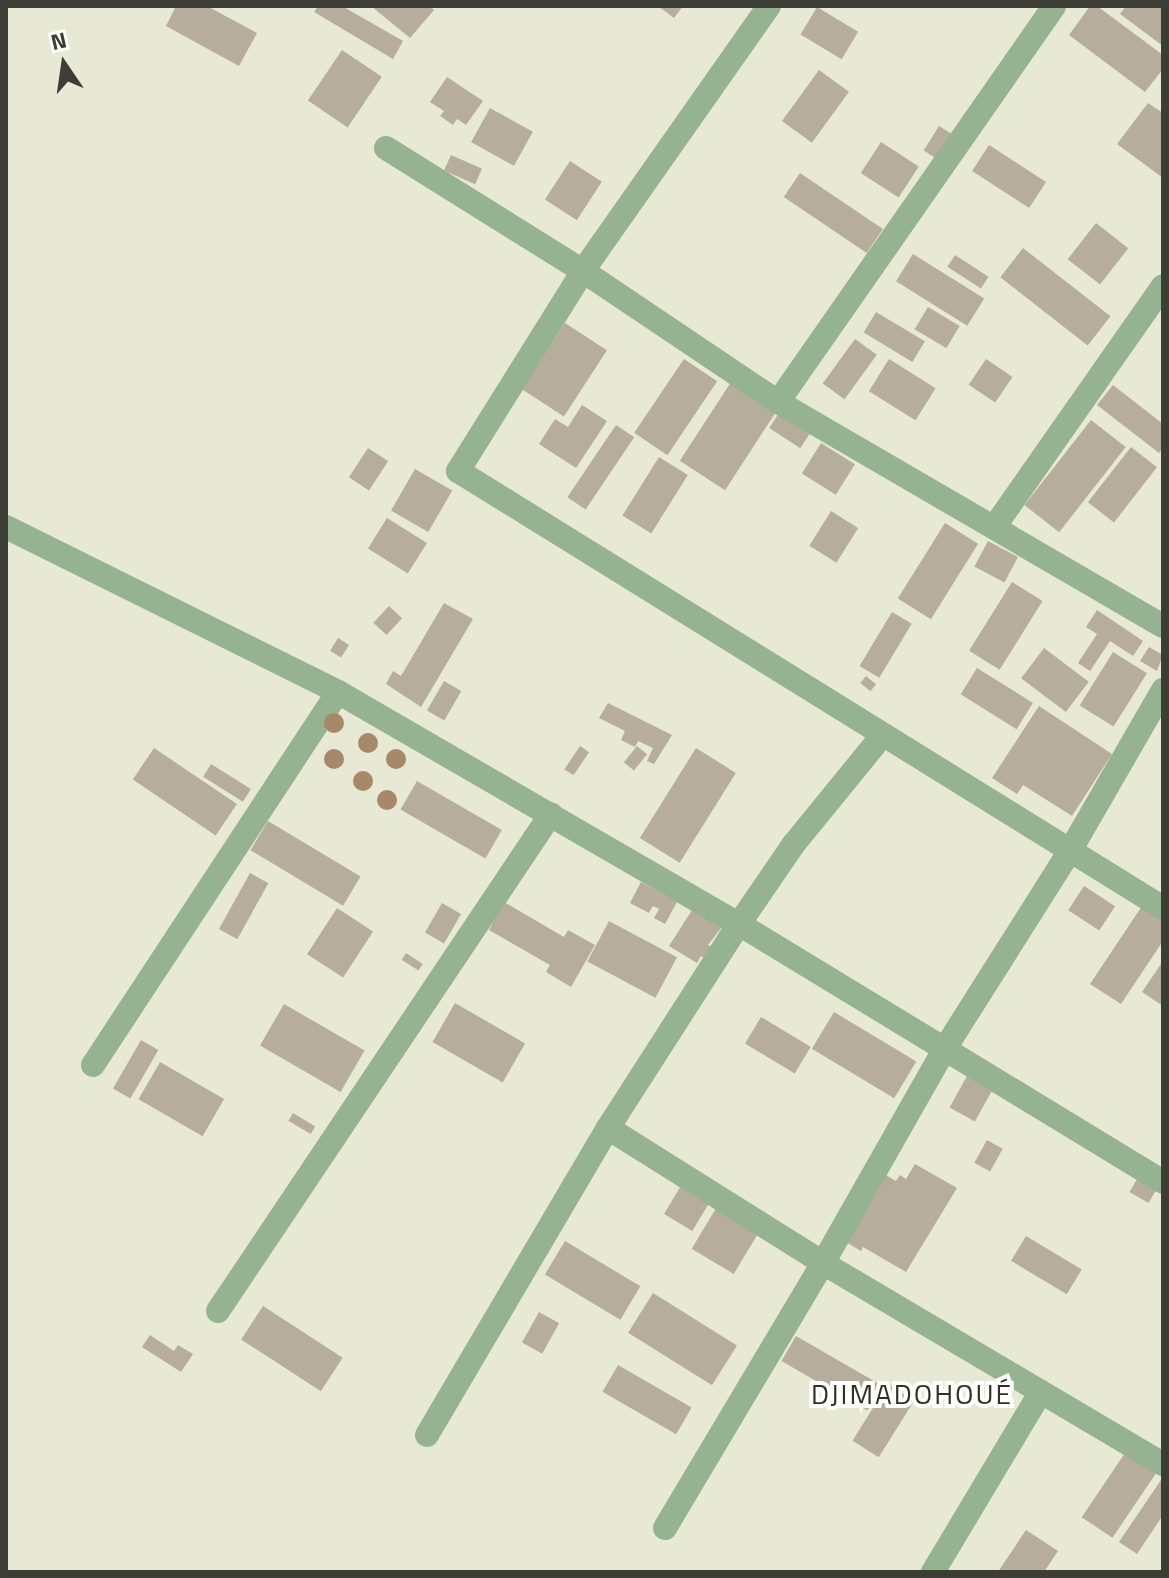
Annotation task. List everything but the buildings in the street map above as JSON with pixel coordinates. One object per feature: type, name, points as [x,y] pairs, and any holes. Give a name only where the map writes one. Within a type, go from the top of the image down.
[{"type":"street","points":[[769,6],[583,271],[458,471],[881,737],[1163,908]]},
{"type":"street","points":[[778,402],[1054,6]]},
{"type":"street","points":[[386,148],[583,271],[778,402],[1163,626]]},
{"type":"street","points":[[995,526],[1163,286]]},
{"type":"street","points":[[6,527],[338,692],[739,924],[1163,1182]]},
{"type":"street","points":[[665,1528],[823,1263],[944,1050],[1070,851],[1163,690]]},
{"type":"street","points":[[93,1065],[338,692]]},
{"type":"street","points":[[427,1435],[608,1128],[739,924],[793,845],[881,737]]},
{"type":"street","points":[[218,1311],[551,814]]},
{"type":"street","points":[[608,1128],[823,1263],[1163,1464]]},
{"type":"street","points":[[933,1572],[1040,1393]]},
{"type":"district","name":"DJIMADOHOUÉ","points":[[912,1394]]}]
